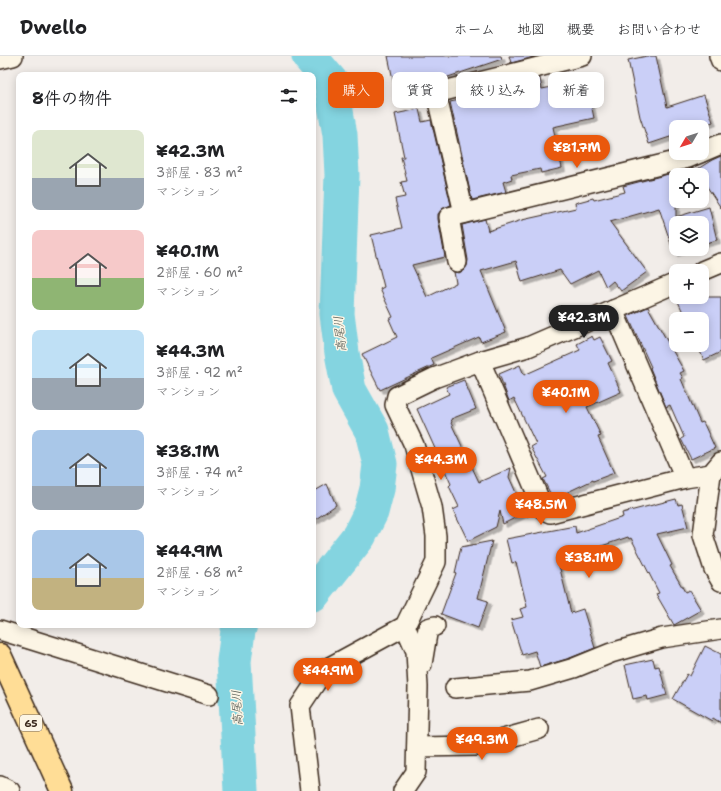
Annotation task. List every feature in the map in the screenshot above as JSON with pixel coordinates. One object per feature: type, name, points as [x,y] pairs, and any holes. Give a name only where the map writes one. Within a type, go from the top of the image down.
[{"type":"main road","name":"65","points":[[0,655],[62,791]]},
{"type":"street","points":[[0,59],[13,56]]},
{"type":"street","points":[[464,213],[436,93],[582,56]]},
{"type":"street","points":[[719,56],[721,61]]},
{"type":"street","points":[[709,149],[721,144]]},
{"type":"street","points":[[458,262],[448,217],[680,160]]},
{"type":"street","points":[[709,268],[721,263]]},
{"type":"street","points":[[310,791],[300,706],[324,670],[405,626],[436,562],[436,536],[432,507],[414,445],[395,405],[397,396],[434,378],[480,361],[528,347],[669,285]]},
{"type":"street","points":[[613,310],[685,478]]},
{"type":"street","points":[[480,361],[544,510],[550,513],[685,478],[716,468],[703,536],[714,569],[721,581]]},
{"type":"street","points":[[403,791],[416,772],[418,687],[416,651],[405,626]]},
{"type":"street","points":[[418,687],[428,628],[435,626]]},
{"type":"street","points":[[455,688],[530,681],[574,668],[611,653],[662,638],[721,629]]},
{"type":"street","points":[[0,630],[210,695]]},
{"type":"street","points":[[417,747],[478,746],[539,729]]},
{"type":"street","points":[[0,786],[10,791]]},
{"type":"building","points":[[388,56],[501,56],[502,59],[463,72],[456,72],[456,74],[448,77],[448,72],[392,72],[392,75]]},
{"type":"building","points":[[509,56],[534,56],[534,57],[511,63]]},
{"type":"building","points":[[647,56],[656,56],[667,107],[704,95],[713,122],[709,123],[709,120],[669,120],[669,137],[649,144],[640,117],[628,60]]},
{"type":"building","points":[[540,78],[542,89],[548,88],[548,108],[592,108],[594,118],[553,127],[562,168],[541,173],[540,169],[511,175],[512,179],[503,182],[506,192],[472,200],[450,102],[456,101],[456,108],[540,108]]},
{"type":"building","points":[[419,109],[422,122],[431,120],[451,205],[442,209],[438,214],[445,257],[412,265],[427,297],[456,283],[454,272],[459,273],[467,266],[468,260],[462,225],[485,219],[488,231],[522,220],[576,208],[575,203],[625,192],[623,186],[669,174],[669,208],[676,208],[676,216],[669,216],[669,238],[659,208],[610,222],[647,272],[621,291],[613,281],[606,287],[598,270],[570,284],[560,270],[522,282],[516,261],[481,271],[506,332],[481,342],[479,337],[431,358],[434,365],[380,390],[362,354],[397,337],[389,319],[393,317],[380,289],[384,287],[371,235],[402,228],[395,199],[405,197],[401,182],[407,181],[401,157],[404,157],[395,114]]},
{"type":"building","points":[[721,156],[721,208],[709,190],[709,168],[699,168]]},
{"type":"building","points":[[709,207],[717,240],[709,242],[709,216],[679,216]]},
{"type":"building","points":[[709,297],[721,297],[721,352],[704,360],[700,352],[709,352],[709,312],[683,312],[679,304],[709,304]]},
{"type":"building","points":[[648,307],[669,344],[669,352],[673,352],[684,371],[680,373],[683,378],[681,379],[700,423],[703,422],[715,448],[691,459],[681,439],[684,437],[670,405],[666,407],[650,368],[651,367],[628,316]]},
{"type":"building","points":[[592,336],[594,340],[600,337],[612,361],[608,363],[621,392],[587,407],[601,436],[598,437],[614,473],[593,480],[553,499],[543,479],[547,477],[531,447],[536,444],[514,398],[509,401],[499,374],[520,365],[524,375],[580,350],[577,344]]},
{"type":"building","points":[[464,380],[476,409],[451,419],[451,423],[479,482],[511,468],[509,477],[525,513],[503,524],[500,511],[496,527],[468,541],[453,510],[459,507],[449,486],[451,484],[417,409],[449,394],[446,387]]},
{"type":"building","points":[[327,484],[336,505],[316,519],[316,490]]},
{"type":"building","points":[[676,499],[678,505],[682,504],[688,527],[657,534],[672,565],[670,566],[685,592],[689,590],[701,610],[674,625],[656,594],[659,593],[631,538],[629,539],[628,537],[581,553],[557,557],[571,613],[583,609],[595,648],[570,658],[540,667],[535,651],[522,655],[511,620],[523,617],[520,609],[527,607],[516,562],[512,563],[506,539],[575,526],[576,533],[623,517],[622,513]]},
{"type":"building","points":[[492,541],[478,598],[488,601],[478,628],[441,614],[456,573],[461,547]]},
{"type":"building","points":[[705,646],[721,654],[721,723],[713,718],[712,721],[673,699],[687,674],[690,676]]},
{"type":"building","points":[[653,659],[655,667],[659,666],[667,695],[648,700],[647,696],[633,699],[625,665]]},
{"type":"waterway","name":"高尾川","points":[[309,56],[331,82],[340,135],[342,175],[337,314],[342,353],[349,390],[372,431],[380,464],[377,489],[371,512],[359,536],[316,590]]},
{"type":"waterway","name":"高尾川","points":[[239,628],[234,661],[241,791]]}]
